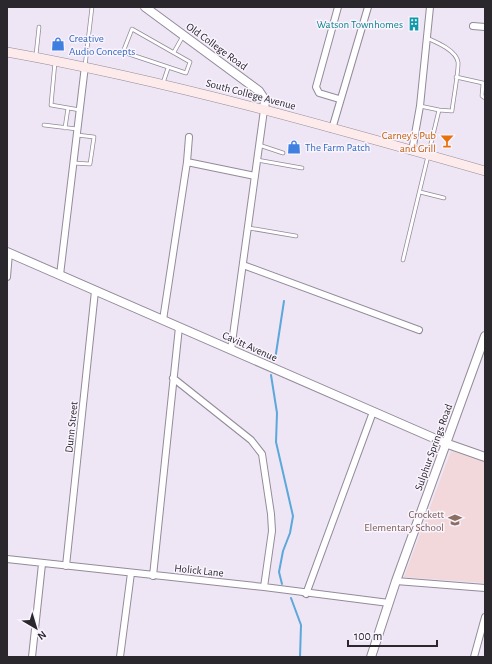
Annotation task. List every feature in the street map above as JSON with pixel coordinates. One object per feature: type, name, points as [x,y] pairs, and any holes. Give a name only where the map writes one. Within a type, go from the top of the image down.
[{"type":"main road","name":"South College Avenue","points":[[7,52],[85,66],[163,83],[485,171]]},
{"type":"street","name":"Old College Road","points":[[145,7],[259,91],[265,100],[264,110]]},
{"type":"street","points":[[338,7],[316,87],[319,93],[339,99]]},
{"type":"street","points":[[332,129],[339,99],[368,7]]},
{"type":"street","points":[[412,151],[420,106],[430,7]]},
{"type":"street","points":[[473,26],[485,27]]},
{"type":"street","points":[[60,275],[85,66]]},
{"type":"street","points":[[231,350],[264,110]]},
{"type":"street","points":[[163,320],[187,162],[189,137]]},
{"type":"street","points":[[187,162],[255,176]]},
{"type":"street","points":[[7,277],[8,253]]},
{"type":"street","name":"Cavitt Avenue","points":[[8,253],[373,412],[446,443],[485,457]]},
{"type":"street","points":[[243,265],[419,330]]},
{"type":"street","name":"Dunn Street","points":[[66,566],[95,290]]},
{"type":"street","points":[[153,576],[179,328]]},
{"type":"street","name":"Sulphur Springs Road","points":[[371,657],[396,581],[485,336]]},
{"type":"street","points":[[173,378],[251,440],[262,454],[272,514],[272,531],[264,587]]},
{"type":"street","points":[[306,594],[373,412]]},
{"type":"street","name":"Holick Lane","points":[[7,560],[264,587],[306,594],[389,604]]},
{"type":"street","points":[[32,657],[42,564]]},
{"type":"street","points":[[120,657],[131,573]]},
{"type":"street","points":[[396,581],[485,588]]},
{"type":"street","points":[[474,657],[484,627],[485,617]]},
{"type":"lane","points":[[85,66],[92,7]]},
{"type":"lane","points":[[35,57],[39,27]]},
{"type":"lane","points":[[132,29],[174,52],[190,62],[186,73],[123,52],[132,29]]},
{"type":"lane","points":[[174,52],[183,36]]},
{"type":"lane","points":[[420,106],[452,111],[458,62],[454,54],[427,38]]},
{"type":"lane","points":[[55,61],[52,105],[80,110]]},
{"type":"lane","points":[[163,83],[168,68]]},
{"type":"lane","points":[[456,77],[484,83],[482,96],[485,98]]},
{"type":"lane","points":[[66,128],[68,108]]},
{"type":"lane","points":[[404,260],[439,110]]},
{"type":"lane","points":[[44,125],[66,128],[94,137],[90,164],[73,163]]},
{"type":"lane","points":[[259,146],[283,153]]},
{"type":"lane","points":[[257,160],[302,168]]},
{"type":"lane","points":[[420,192],[444,198]]},
{"type":"lane","points":[[248,228],[296,236]]},
{"type":"shaded area","name":"Crockett Elementary School","points":[[451,451],[485,462],[485,583],[404,577]]},
{"type":"waterway","points":[[275,360],[284,301]]},
{"type":"waterway","points":[[271,375],[277,413],[276,442],[293,516],[290,533],[283,551],[279,572],[282,584]]},
{"type":"waterway","points":[[291,598],[301,625],[300,657]]},
{"type":"place","name":"Watson Townhomes","points":[[414,24]]},
{"type":"place","name":"Creative Audio Concepts","points":[[58,44]]},
{"type":"place","name":"Carney's Pub and Grill","points":[[447,141]]},
{"type":"place","name":"The Farm Patch","points":[[294,147]]},
{"type":"place","name":"Crockett Elementary School","points":[[455,520]]}]
